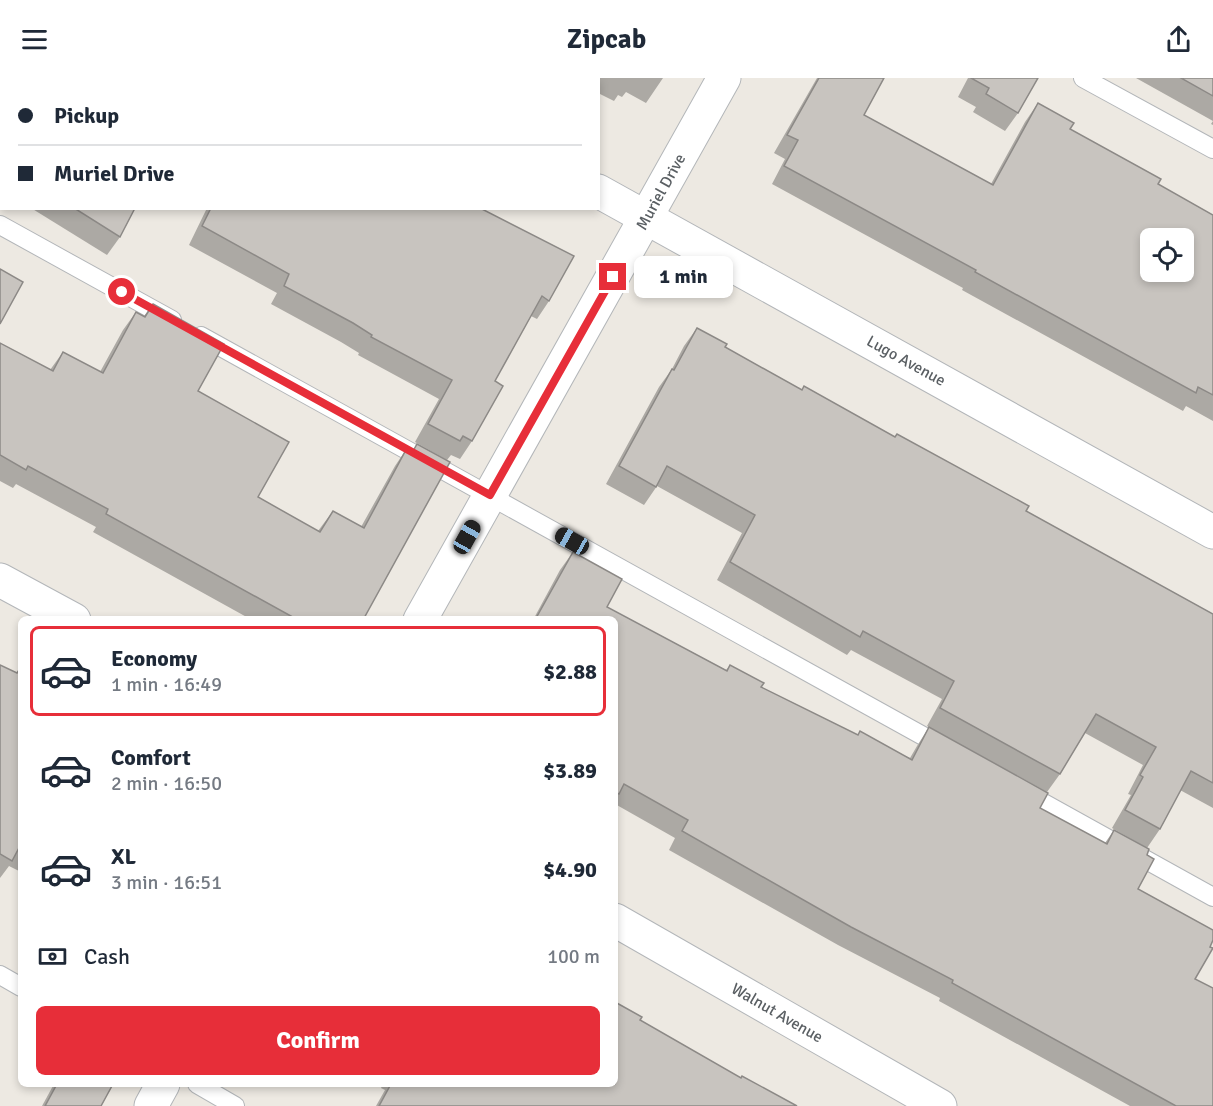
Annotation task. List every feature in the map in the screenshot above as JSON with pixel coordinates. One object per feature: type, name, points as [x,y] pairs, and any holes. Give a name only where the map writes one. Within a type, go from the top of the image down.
[{"type":"street","name":"Muriel Drive","points":[[422,616],[724,78]]},
{"type":"street","name":"Lugo Avenue","points":[[600,192],[1213,532]]},
{"type":"street","points":[[0,580],[67,616]]},
{"type":"street","name":"Walnut Avenue","points":[[618,922],[940,1106]]},
{"type":"street","points":[[152,1106],[162,1087]]},
{"type":"lane","points":[[1083,78],[1213,150]]},
{"type":"lane","points":[[0,225],[961,757]]},
{"type":"lane","points":[[1003,781],[1213,897]]},
{"type":"lane","points":[[0,975],[18,985]]},
{"type":"lane","points":[[202,1087],[235,1106]]},
{"type":"building","points":[[819,78],[884,78],[864,115],[993,185],[1038,103],[1074,123],[1070,129],[1161,179],[1158,184],[1213,215],[1213,395],[1198,387],[1196,393],[784,166],[798,140],[787,135]]},
{"type":"building","points":[[971,78],[1038,78],[1018,113],[986,94],[989,88]]},
{"type":"building","points":[[1181,78],[1213,78],[1213,96]]},
{"type":"building","points":[[77,210],[134,210],[120,237]]},
{"type":"building","points":[[210,210],[484,210],[574,256],[549,301],[542,296],[495,381],[503,386],[472,441],[463,436],[460,441],[428,424],[452,380],[371,337],[372,335],[353,323],[284,286],[289,274],[202,226]]},
{"type":"building","points":[[0,269],[23,282],[0,324]]},
{"type":"building","points":[[153,304],[224,344],[198,391],[289,442],[258,497],[320,532],[333,511],[364,528],[407,448],[413,451],[417,444],[450,462],[365,616],[291,616],[106,514],[108,509],[28,466],[26,470],[0,455],[0,343],[53,371],[63,352],[103,373],[136,312],[145,317]]},
{"type":"building","points":[[697,328],[727,344],[725,347],[802,390],[804,386],[895,437],[897,434],[1029,506],[1026,511],[1213,614],[1213,783],[1191,771],[1160,829],[1125,810],[1143,777],[1140,775],[1156,747],[1096,714],[1060,774],[940,708],[954,681],[863,631],[860,637],[730,562],[755,515],[667,466],[656,487],[619,466]]},
{"type":"building","points":[[573,552],[622,579],[607,607],[727,671],[730,665],[764,683],[761,687],[858,735],[860,731],[912,760],[929,727],[1048,793],[1040,808],[1107,844],[1114,830],[1149,849],[1147,855],[1154,859],[1138,889],[1213,930],[1210,947],[1213,948],[1195,979],[1213,988],[1213,1106],[1176,1106],[682,831],[688,820],[624,784],[618,794],[618,616],[537,616]]},
{"type":"building","points":[[0,665],[18,672],[18,850],[12,861],[0,854]]},
{"type":"building","points":[[618,1004],[642,1017],[640,1020],[741,1078],[742,1076],[797,1106],[379,1106],[389,1087],[618,1087]]},
{"type":"building","points":[[55,1087],[111,1087],[101,1106],[45,1106]]},
{"type":"route","points":[[122,292],[490,495],[613,277]]}]
